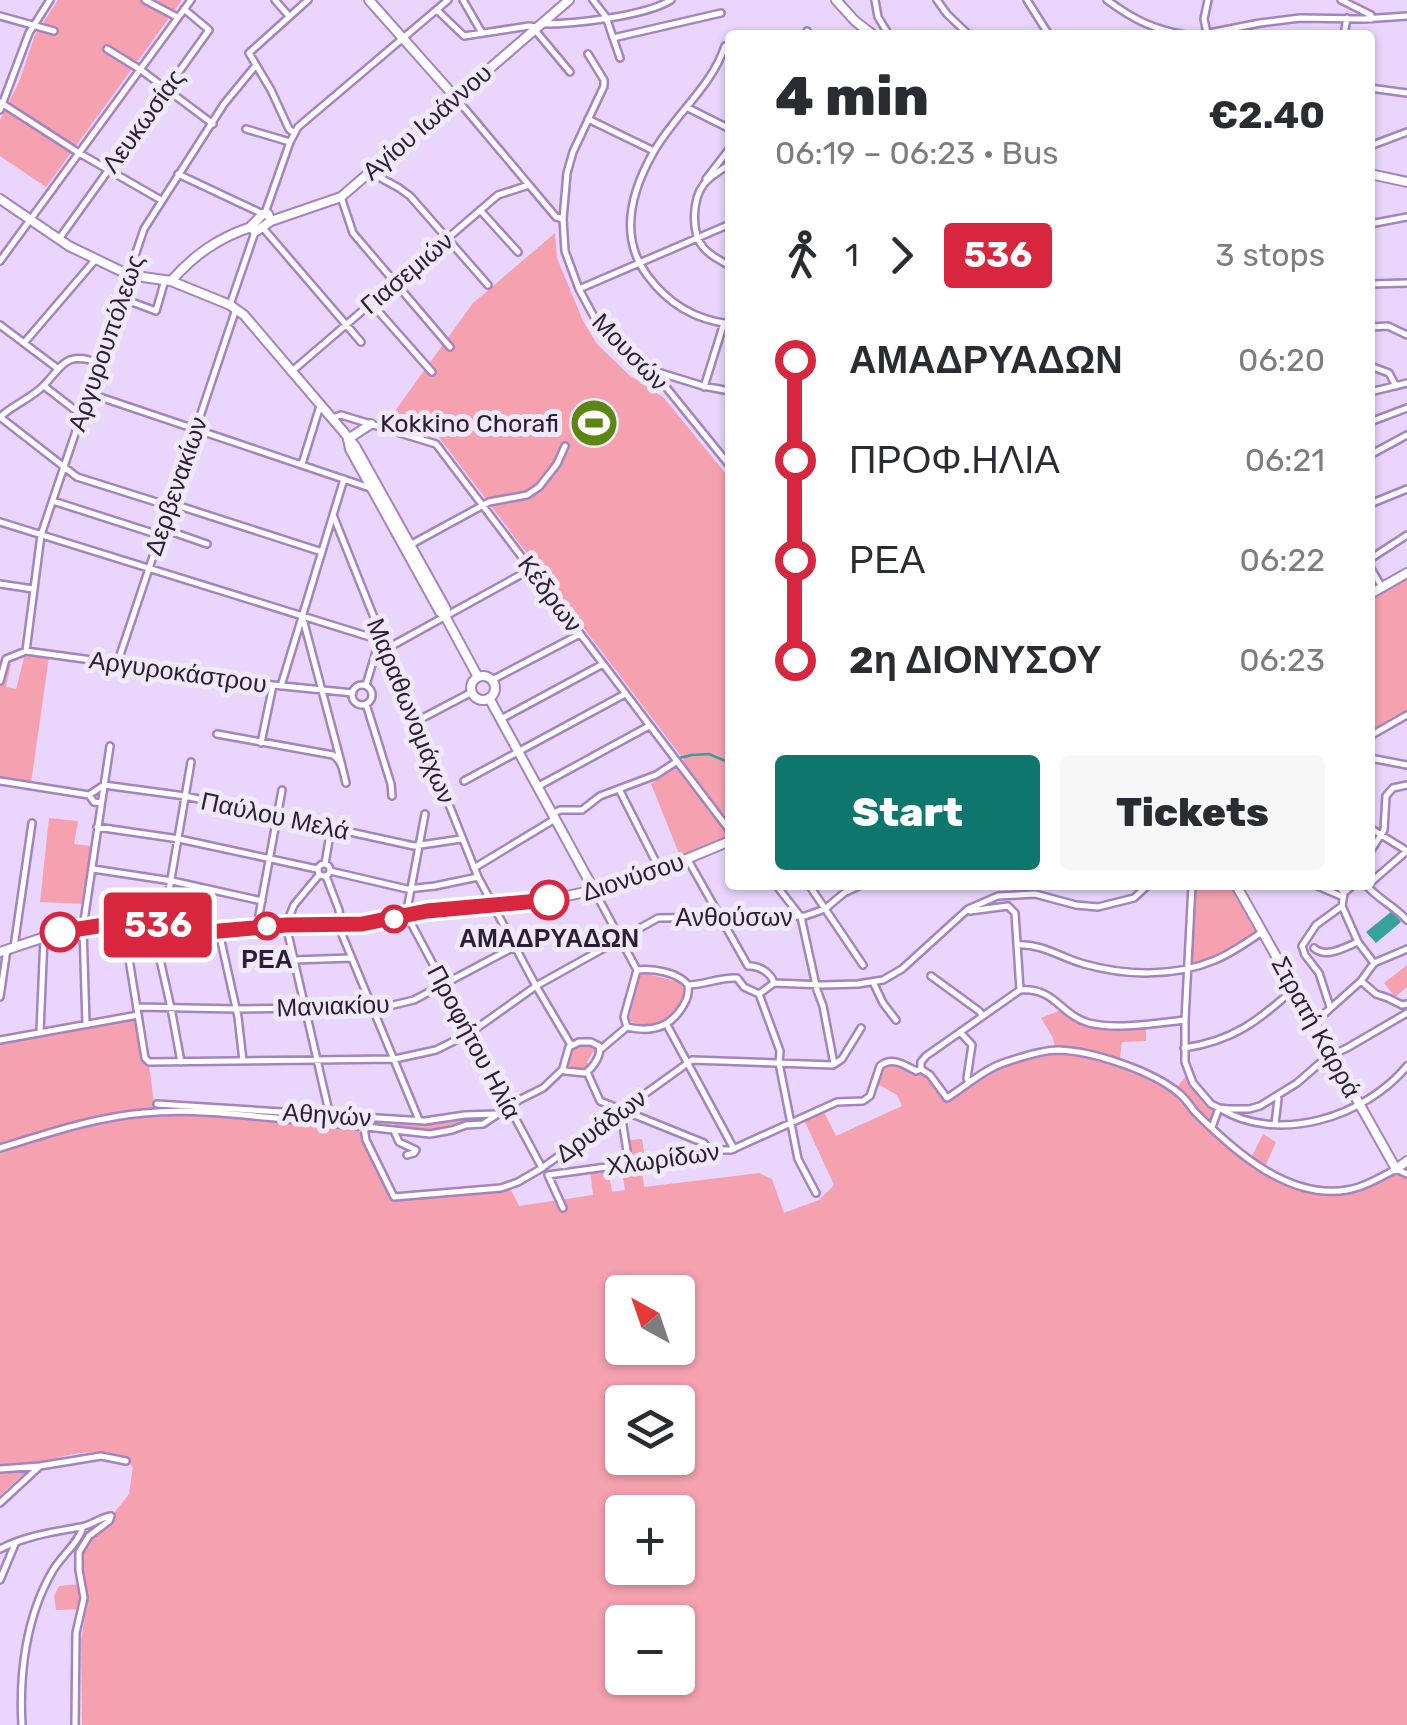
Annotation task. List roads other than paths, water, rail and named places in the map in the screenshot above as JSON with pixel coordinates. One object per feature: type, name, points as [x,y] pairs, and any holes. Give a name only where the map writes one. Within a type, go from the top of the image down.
[{"type":"street","points":[[50,0],[34,24],[1,105],[161,200]]},
{"type":"street","points":[[144,0],[178,18]]},
{"type":"street","points":[[0,261],[191,0]]},
{"type":"street","points":[[275,0],[289,16]]},
{"type":"street","points":[[294,134],[250,51],[308,0]]},
{"type":"street","points":[[370,0],[556,217],[563,218]]},
{"type":"street","points":[[120,298],[156,311],[168,281],[201,251],[234,233],[256,229],[266,216],[298,127],[448,0]]},
{"type":"street","points":[[462,0],[482,34]]},
{"type":"street","name":"Αγίου Ιωάννου","points":[[266,216],[341,197],[569,0]]},
{"type":"street","points":[[593,0],[606,18],[620,58]]},
{"type":"street","points":[[437,10],[461,35],[606,18],[650,10],[671,0]]},
{"type":"street","points":[[836,0],[867,30]]},
{"type":"street","points":[[875,0],[878,17],[886,30]]},
{"type":"street","points":[[937,0],[964,30]]},
{"type":"street","points":[[1027,0],[1046,30]]},
{"type":"street","points":[[1106,0],[1159,30]]},
{"type":"street","points":[[1203,30],[1208,0]]},
{"type":"street","points":[[1341,0],[1372,19]]},
{"type":"street","name":"Λευκωσίας","points":[[59,239],[209,30],[184,9]]},
{"type":"street","points":[[613,38],[720,13]]},
{"type":"street","points":[[0,16],[54,31]]},
{"type":"street","points":[[1224,30],[1300,18],[1407,16]]},
{"type":"street","points":[[1345,30],[1347,18]]},
{"type":"street","points":[[538,27],[570,72]]},
{"type":"street","points":[[725,46],[718,66],[654,151],[633,205],[630,233],[639,264],[660,292],[702,318],[725,324]]},
{"type":"street","points":[[106,48],[213,124]]},
{"type":"street","name":"Μουσών","points":[[588,54],[604,86],[566,174],[566,251],[579,288],[600,328],[630,358],[658,374],[725,460]]},
{"type":"street","name":"Αργυρουπόλεως","points":[[26,651],[41,535],[144,229],[230,96],[256,65]]},
{"type":"street","points":[[1375,89],[1407,93]]},
{"type":"street","points":[[688,108],[725,127]]},
{"type":"street","points":[[588,120],[654,151]]},
{"type":"street","points":[[246,129],[290,142]]},
{"type":"street","points":[[1375,144],[1407,132]]},
{"type":"street","points":[[725,154],[702,186],[696,209],[698,238],[714,258],[725,264]]},
{"type":"street","points":[[702,186],[725,168]]},
{"type":"street","points":[[370,172],[410,196],[488,284]]},
{"type":"street","points":[[178,174],[266,216]]},
{"type":"street","points":[[1375,174],[1407,182]]},
{"type":"street","name":"Γιασεμιών","points":[[291,372],[498,195],[529,185]]},
{"type":"street","points":[[341,197],[353,233],[450,347]]},
{"type":"street","points":[[0,199],[59,239],[128,275],[168,281],[234,307],[348,439],[478,677]]},
{"type":"street","points":[[480,210],[518,252]]},
{"type":"street","points":[[1375,223],[1407,217]]},
{"type":"street","points":[[579,288],[725,226]]},
{"type":"street","points":[[256,229],[361,342]]},
{"type":"street","name":"Δερβενακίων","points":[[118,664],[196,429],[256,229]]},
{"type":"street","points":[[24,343],[96,259]]},
{"type":"street","points":[[1375,284],[1407,283]]},
{"type":"street","points":[[371,303],[432,372]]},
{"type":"street","points":[[0,325],[57,368]]},
{"type":"street","points":[[1375,327],[1388,326],[1407,335]]},
{"type":"street","points":[[704,386],[725,329]]},
{"type":"street","points":[[99,363],[74,358],[0,417],[77,477],[322,552]]},
{"type":"street","points":[[1375,368],[1389,373],[1396,386]]},
{"type":"street","points":[[658,374],[725,390]]},
{"type":"street","points":[[1375,391],[1407,382]]},
{"type":"street","points":[[43,386],[82,412]]},
{"type":"street","points":[[88,394],[377,491]]},
{"type":"street","points":[[302,464],[320,406]]},
{"type":"street","points":[[1375,420],[1407,408]]},
{"type":"street","name":"Κέδρων","points":[[332,418],[341,415],[436,444],[725,824]]},
{"type":"street","points":[[348,439],[371,424]]},
{"type":"street","points":[[1375,452],[1407,435]]},
{"type":"street","points":[[408,547],[494,500],[526,495],[539,488],[557,464],[564,446]]},
{"type":"street","points":[[261,743],[344,479]]},
{"type":"street","points":[[1375,502],[1407,490]]},
{"type":"street","points":[[52,501],[208,544]]},
{"type":"street","name":"Μαραθωνομάχων","points":[[333,515],[478,877],[570,1045]]},
{"type":"street","points":[[0,522],[302,615],[380,642],[386,649],[531,569]]},
{"type":"street","points":[[1375,556],[1407,534]]},
{"type":"street","points":[[1375,591],[1407,573]]},
{"type":"street","points":[[1375,575],[1382,587]]},
{"type":"street","points":[[0,584],[33,589]]},
{"type":"street","points":[[302,615],[346,784]]},
{"type":"street","points":[[492,680],[580,634]]},
{"type":"street","points":[[366,685],[380,642]]},
{"type":"street","points":[[0,681],[3,658],[26,651]]},
{"type":"street","name":"Αργυροκάστρου","points":[[26,651],[352,693]]},
{"type":"street","points":[[500,719],[603,664]]},
{"type":"street","points":[[478,677],[492,680],[495,688],[489,698],[479,699],[472,692],[478,677]]},
{"type":"street","points":[[366,685],[358,686],[352,693],[356,702],[366,704]]},
{"type":"street","points":[[366,685],[372,693],[366,704]]},
{"type":"street","points":[[414,722],[472,692]]},
{"type":"street","points":[[464,781],[625,694]]},
{"type":"street","points":[[489,698],[637,970],[624,1016],[627,1027]]},
{"type":"street","points":[[366,704],[392,796]]},
{"type":"street","points":[[1375,733],[1407,715]]},
{"type":"street","points":[[537,786],[649,726]]},
{"type":"street","points":[[217,734],[329,754],[342,766]]},
{"type":"street","points":[[86,1024],[83,928],[110,746]]},
{"type":"street","points":[[1375,759],[1407,765]]},
{"type":"street","points":[[163,926],[191,762]]},
{"type":"street","points":[[474,868],[561,810],[582,810],[598,797],[659,774],[677,762]]},
{"type":"street","points":[[0,781],[89,794],[104,785]]},
{"type":"street","name":"Παύλου Μελά","points":[[104,785],[186,796],[420,847],[462,838]]},
{"type":"street","points":[[1375,844],[1384,826],[1386,796],[1392,788],[1407,785]]},
{"type":"street","points":[[619,789],[660,870]]},
{"type":"street","points":[[257,926],[282,790]]},
{"type":"street","points":[[89,794],[94,802],[101,803]]},
{"type":"street","points":[[408,915],[425,814]]},
{"type":"street","points":[[0,997],[32,824]]},
{"type":"street","points":[[97,827],[179,838],[323,873],[412,889],[478,877]]},
{"type":"street","points":[[0,1148],[99,1121],[145,1113],[331,1121],[286,925],[294,905],[329,866],[325,864],[331,828]]},
{"type":"street","points":[[1375,831],[1407,851],[1375,879]]},
{"type":"street","name":"Διονύσου","points":[[7,949],[44,937],[123,922],[219,932],[257,926],[341,926],[549,900],[660,870],[725,843]]},
{"type":"street","points":[[688,860],[748,966],[763,970],[774,982]]},
{"type":"street","points":[[92,869],[262,900]]},
{"type":"street","points":[[323,873],[339,910],[352,958],[420,1121]]},
{"type":"street","points":[[780,890],[800,916],[834,1064]]},
{"type":"street","points":[[812,890],[863,965]]},
{"type":"street","name":"Ανθούσων","points":[[137,1011],[146,1060],[153,1063],[395,1059],[436,1050],[470,1034],[536,986],[664,916],[800,916],[825,909],[850,890]]},
{"type":"street","points":[[758,994],[774,982],[873,982],[893,976],[968,909],[989,899],[1035,894],[1076,905],[1102,906],[1137,896],[1143,890]]},
{"type":"street","points":[[1192,890],[1184,1048],[1190,1077],[1207,1100],[1243,1120],[1275,1124],[1314,1122],[1360,1104],[1407,1066]]},
{"type":"street","name":"Στρατή Καρρά","points":[[1239,890],[1396,1169]]},
{"type":"street","points":[[1330,890],[1344,895]]},
{"type":"street","points":[[1341,890],[1344,895]]},
{"type":"street","points":[[1348,890],[1342,906],[1358,942],[1374,964]]},
{"type":"street","points":[[1372,890],[1407,920]]},
{"type":"street","points":[[1330,1007],[1319,973],[1302,946],[1316,926],[1342,906]]},
{"type":"street","points":[[968,909],[1012,908],[1020,990]]},
{"type":"street","name":"Προφήτου Ηλία","points":[[408,915],[542,1168]]},
{"type":"street","points":[[123,922],[137,1011]]},
{"type":"street","points":[[152,924],[180,1062]]},
{"type":"street","points":[[219,932],[243,1061]]},
{"type":"street","points":[[1017,945],[1027,944],[1110,970],[1145,973],[1188,968],[1226,956],[1262,932]]},
{"type":"street","points":[[40,1032],[44,937]]},
{"type":"street","points":[[1314,948],[1325,954],[1358,942]]},
{"type":"street","name":"Μανιακίου","points":[[0,1040],[137,1011],[172,1008],[374,1009],[414,1000],[515,947]]},
{"type":"street","points":[[1314,1023],[1361,981],[1374,964],[1407,948]]},
{"type":"street","points":[[294,960],[352,958]]},
{"type":"street","points":[[738,978],[748,966]]},
{"type":"street","points":[[637,970],[678,976],[688,985],[738,978]]},
{"type":"street","points":[[931,976],[983,1016]]},
{"type":"street","points":[[738,978],[744,987],[758,994],[780,1051],[798,1159],[816,1193]]},
{"type":"street","points":[[1361,981],[1376,994],[1407,1004]]},
{"type":"street","points":[[873,982],[896,1020]]},
{"type":"street","points":[[601,1049],[591,1042],[570,1045],[563,1070],[574,1074],[588,1072],[601,1049],[627,1027],[667,1025],[688,997],[688,985]]},
{"type":"street","points":[[1184,1048],[1213,1043],[1242,1030],[1294,988]]},
{"type":"street","points":[[1185,1020],[1098,1024],[1072,1016],[1046,993],[1020,990],[923,1059],[922,1069],[948,1098],[1006,1062],[1053,1051],[1112,1061],[1180,1094],[1257,1165],[1305,1188],[1351,1189],[1407,1161]]},
{"type":"street","points":[[1219,1108],[1249,1109],[1277,1096],[1332,1055],[1407,1013]]},
{"type":"street","points":[[667,1025],[734,1149]]},
{"type":"street","points":[[688,1062],[698,1059],[834,1064],[842,1059],[861,1028]]},
{"type":"street","points":[[960,1032],[972,1045],[969,1083]]},
{"type":"street","name":"Δρυάδων","points":[[364,1128],[366,1140],[394,1196],[501,1188],[542,1168],[688,1062]]},
{"type":"street","name":"Χλωρίδων","points":[[564,1208],[548,1175],[734,1149],[837,1102],[866,1100],[884,1063],[922,1069]]},
{"type":"street","name":"Αθηνών","points":[[157,1104],[433,1134],[483,1124],[542,1088],[563,1070]]},
{"type":"street","points":[[588,1072],[599,1099],[704,1143],[710,1151]]},
{"type":"street","points":[[1275,1124],[1277,1096]]},
{"type":"street","points":[[1212,1127],[1219,1108]]},
{"type":"street","points":[[622,1111],[630,1164]]},
{"type":"street","name":"Αθηνών","points":[[331,1121],[420,1121],[497,1114]]},
{"type":"street","points":[[392,1119],[392,1131],[398,1141],[416,1150],[407,1155]]},
{"type":"street","points":[[1396,1169],[1407,1174]]},
{"type":"street","points":[[0,1470],[101,1456],[126,1461]]},
{"type":"street","points":[[0,1502],[40,1466]]},
{"type":"street","points":[[0,1550],[38,1534],[83,1527],[106,1515],[112,1518],[89,1536],[80,1552],[84,1598],[76,1633],[75,1725]]},
{"type":"street","points":[[22,1725],[25,1657],[36,1607],[55,1567],[83,1527]]},
{"type":"street","points":[[0,1580],[17,1542]]},
{"type":"waterway","points":[[679,758],[709,754],[725,761]]},
{"type":"place","name":"Kokkino Chorafi","points":[[594,423]]},
{"type":"place","name":"ΑΜΑΔΡΥΑΔΩΝ","points":[[549,900]]},
{"type":"place","name":"ΡΕΑ","points":[[267,926]]}]
